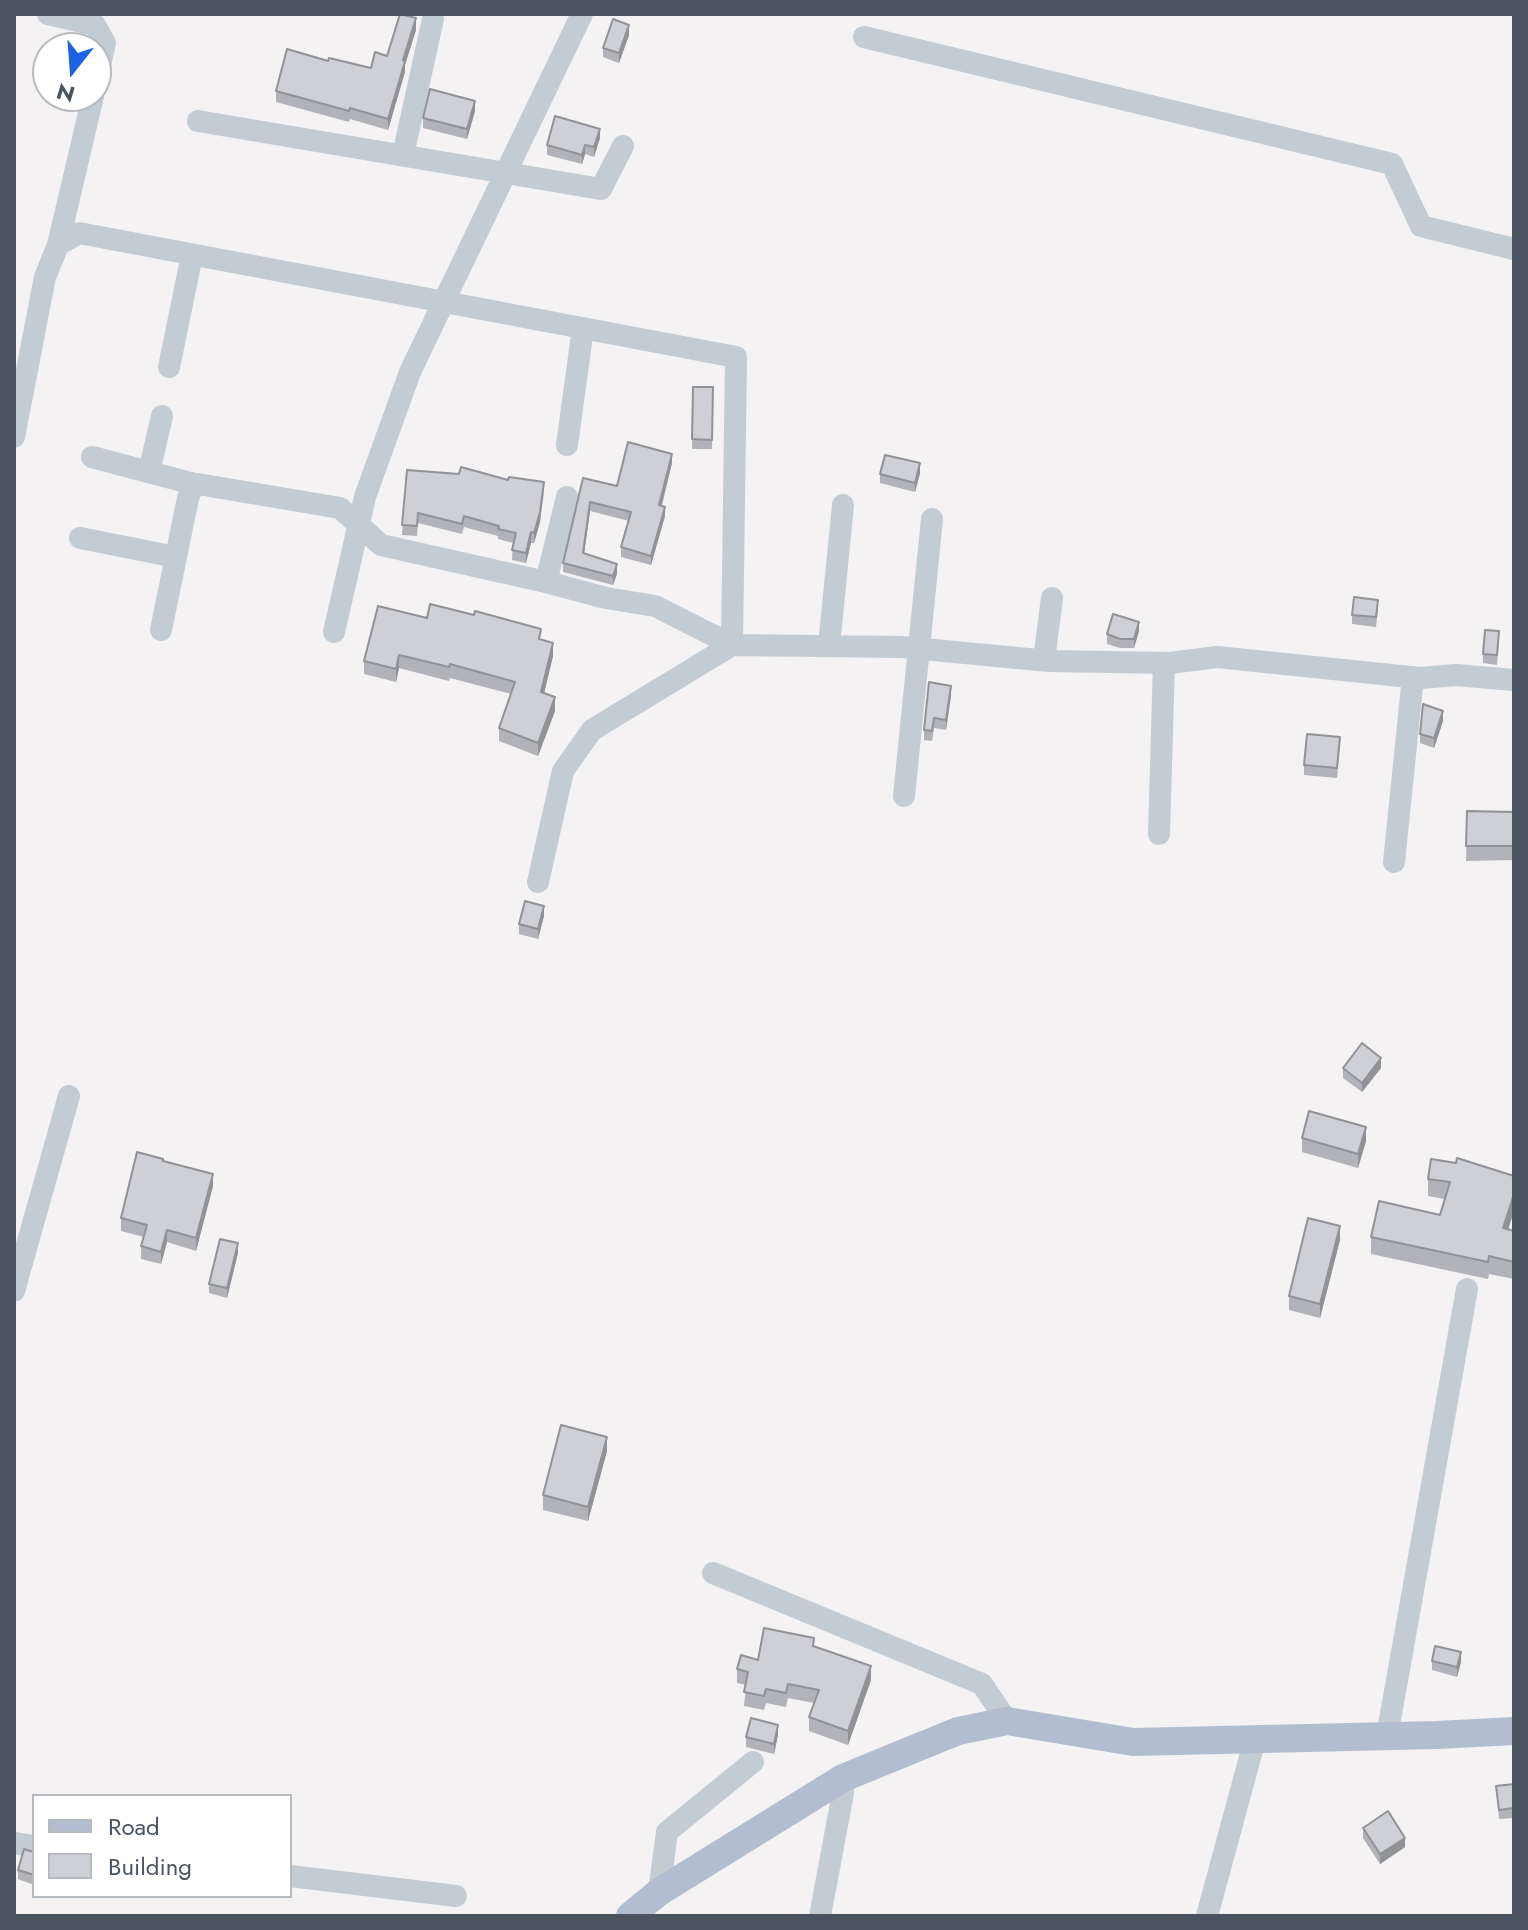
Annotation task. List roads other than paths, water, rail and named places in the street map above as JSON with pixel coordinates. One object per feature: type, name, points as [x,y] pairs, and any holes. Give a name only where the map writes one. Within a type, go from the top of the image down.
[{"type":"main road","points":[[630,1916],[659,1892],[843,1778],[958,1731],[1007,1721],[1133,1742],[1514,1731]]},
{"type":"street","points":[[48,14],[95,25],[99,32]]},
{"type":"street","points":[[334,632],[365,497],[410,372],[582,14]]},
{"type":"street","points":[[403,155],[433,19]]},
{"type":"street","points":[[864,37],[1392,164],[1421,226],[1514,249]]},
{"type":"street","points":[[14,437],[45,277],[58,245],[89,112]]},
{"type":"street","points":[[198,121],[601,189],[623,146]]},
{"type":"street","points":[[58,245],[79,233],[736,357],[732,645]]},
{"type":"street","points":[[169,367],[192,255]]},
{"type":"street","points":[[567,445],[583,328]]},
{"type":"street","points":[[149,472],[162,416]]},
{"type":"street","points":[[92,457],[194,484],[340,508],[381,545],[606,598],[655,606],[732,645],[919,649],[1044,660],[1164,663],[1217,657],[1413,677],[1456,675],[1514,680]]},
{"type":"street","points":[[161,630],[188,498],[194,484]]},
{"type":"street","points":[[546,582],[567,497]]},
{"type":"street","points":[[829,646],[843,505]]},
{"type":"street","points":[[904,796],[932,519]]},
{"type":"street","points":[[80,538],[176,557]]},
{"type":"street","points":[[1044,660],[1052,598]]},
{"type":"street","points":[[538,882],[563,771],[592,730],[732,645]]},
{"type":"street","points":[[1159,834],[1164,663]]},
{"type":"street","points":[[1394,862],[1413,677]]},
{"type":"street","points":[[14,1291],[69,1096]]},
{"type":"street","points":[[1387,1736],[1467,1289]]},
{"type":"street","points":[[713,1573],[982,1684],[1007,1721]]},
{"type":"street","points":[[1207,1916],[1255,1739]]},
{"type":"street","points":[[659,1892],[667,1832],[753,1762]]},
{"type":"street","points":[[820,1916],[843,1793],[843,1778]]},
{"type":"street","points":[[292,1876],[456,1896]]}]
